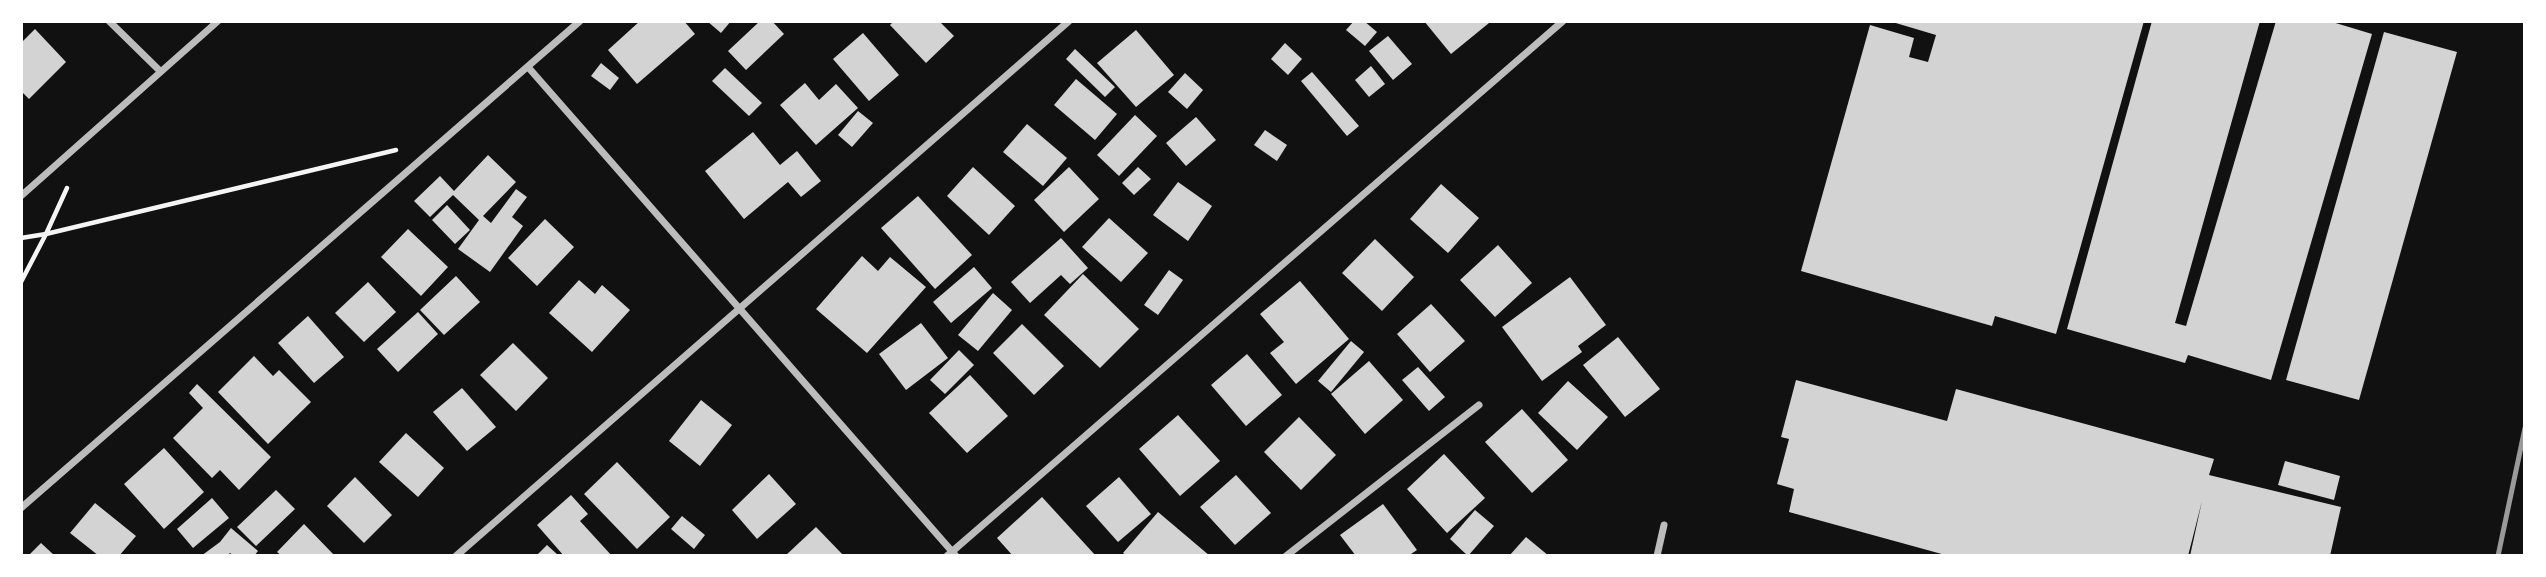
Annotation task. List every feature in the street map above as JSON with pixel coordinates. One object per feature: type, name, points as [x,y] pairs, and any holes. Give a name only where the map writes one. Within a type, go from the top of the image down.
[{"type":"street","points":[[108,21],[160,71]]},
{"type":"street","points":[[21,196],[218,21]]},
{"type":"street","points":[[21,508],[580,21]]},
{"type":"street","points":[[456,556],[1069,21]]},
{"type":"street","points":[[528,67],[951,554],[1563,21]]},
{"type":"street","points":[[1286,556],[1479,405]]},
{"type":"street","points":[[1657,556],[1664,525]]},
{"type":"path","points":[[21,238],[405,148]]},
{"type":"path","points":[[21,282],[68,184]]},
{"type":"building","points":[[640,21],[684,21],[695,34],[637,84],[608,50]]},
{"type":"building","points":[[707,21],[731,21],[721,33]]},
{"type":"building","points":[[760,21],[772,21],[784,34],[746,70],[728,51]]},
{"type":"building","points":[[894,21],[939,21],[954,36],[926,63],[890,25]]},
{"type":"building","points":[[1354,21],[1364,21],[1377,32],[1365,46],[1346,30]]},
{"type":"building","points":[[1424,21],[1487,21],[1489,23],[1451,54]]},
{"type":"building","points":[[1889,21],[2144,21],[2056,334],[1995,316],[1992,326],[1801,271],[1870,25],[1914,38],[1909,57],[1928,62],[1936,35]]},
{"type":"building","points":[[2152,21],[2260,21],[2175,323],[2186,326],[2276,21],[2329,21],[2372,34],[2271,380],[2188,355],[2185,363],[2067,329]]},
{"type":"building","points":[[35,29],[66,62],[29,99],[21,91],[21,43]]},
{"type":"building","points":[[1136,30],[1174,75],[1136,107],[1097,63]]},
{"type":"building","points":[[2384,32],[2457,52],[2359,400],[2286,380]]},
{"type":"building","points":[[863,33],[899,75],[869,101],[833,59]]},
{"type":"building","points":[[1388,36],[1412,64],[1393,80],[1369,51]]},
{"type":"building","points":[[1285,43],[1302,59],[1288,75],[1271,59]]},
{"type":"building","points":[[1075,49],[1115,87],[1105,97],[1066,59]]},
{"type":"building","points":[[601,63],[619,78],[610,90],[591,76]]},
{"type":"building","points":[[1371,66],[1385,84],[1369,97],[1355,80]]},
{"type":"building","points":[[725,68],[762,103],[749,116],[712,81]]},
{"type":"building","points":[[1312,72],[1359,126],[1347,136],[1301,81]]},
{"type":"building","points":[[1185,73],[1203,90],[1187,109],[1168,92]]},
{"type":"building","points":[[1076,79],[1117,114],[1095,140],[1054,105]]},
{"type":"building","points":[[805,83],[819,100],[836,84],[858,108],[816,145],[780,105]]},
{"type":"building","points":[[858,111],[873,123],[852,147],[838,135]]},
{"type":"building","points":[[1135,115],[1157,136],[1119,176],[1097,155]]},
{"type":"building","points":[[1196,117],[1216,140],[1186,166],[1166,143]]},
{"type":"building","points":[[1027,124],[1067,158],[1043,186],[1003,152]]},
{"type":"building","points":[[1265,130],[1287,145],[1277,161],[1254,145]]},
{"type":"building","points":[[753,132],[780,165],[797,151],[821,181],[801,197],[788,182],[744,219],[705,171]]},
{"type":"building","points":[[488,155],[516,182],[483,216],[491,223],[516,189],[527,197],[512,217],[523,226],[490,272],[458,249],[479,220],[453,195],[430,217],[414,201],[440,176],[454,191]]},
{"type":"building","points":[[973,167],[1015,206],[989,235],[947,196]]},
{"type":"building","points":[[1069,167],[1099,199],[1064,232],[1034,200]]},
{"type":"building","points":[[1138,167],[1151,179],[1134,195],[1122,183]]},
{"type":"building","points":[[1178,182],[1212,206],[1188,241],[1153,215]]},
{"type":"building","points":[[1441,184],[1479,218],[1448,253],[1410,219]]},
{"type":"building","points":[[918,196],[972,255],[935,289],[881,228]]},
{"type":"building","points":[[447,205],[470,230],[455,244],[432,220]]},
{"type":"building","points":[[1109,218],[1148,253],[1121,282],[1082,247]]},
{"type":"building","points":[[545,219],[574,247],[537,286],[508,258]]},
{"type":"building","points":[[408,229],[448,267],[421,296],[381,257]]},
{"type":"building","points":[[1061,238],[1088,268],[1070,284],[1061,275],[1030,303],[1011,282]]},
{"type":"building","points":[[1375,239],[1414,277],[1382,311],[1342,273]]},
{"type":"building","points":[[1498,245],[1532,283],[1495,317],[1460,280]]},
{"type":"building","points":[[862,256],[878,271],[890,257],[926,287],[867,353],[816,309]]},
{"type":"building","points":[[974,267],[992,288],[951,323],[933,302]]},
{"type":"building","points":[[1169,270],[1183,280],[1158,315],[1144,305]]},
{"type":"building","points":[[1083,274],[1139,329],[1100,368],[1044,315]]},
{"type":"building","points":[[456,276],[480,302],[444,335],[420,310]]},
{"type":"building","points":[[1570,277],[1606,325],[1578,346],[1582,352],[1542,381],[1502,327]]},
{"type":"building","points":[[579,280],[595,294],[602,285],[630,310],[592,352],[549,313]]},
{"type":"building","points":[[1300,281],[1349,339],[1296,384],[1270,353],[1284,342],[1260,314]]},
{"type":"building","points":[[368,282],[396,312],[364,342],[335,313]]},
{"type":"building","points":[[993,293],[1012,310],[978,351],[958,335]]},
{"type":"building","points":[[1431,304],[1465,341],[1430,372],[1397,334]]},
{"type":"building","points":[[418,312],[438,334],[398,372],[377,349]]},
{"type":"building","points":[[308,316],[344,357],[314,383],[278,343]]},
{"type":"building","points":[[921,323],[948,358],[906,390],[879,354]]},
{"type":"building","points":[[1022,324],[1064,366],[1034,395],[993,353]]},
{"type":"building","points":[[1618,337],[1660,389],[1625,417],[1583,365]]},
{"type":"building","points":[[1351,341],[1364,352],[1331,392],[1318,381]]},
{"type":"building","points":[[513,343],[548,378],[516,411],[480,375]]},
{"type":"building","points":[[959,350],[974,365],[945,394],[930,380]]},
{"type":"building","points":[[1247,354],[1282,395],[1246,426],[1211,385]]},
{"type":"building","points":[[254,356],[273,376],[279,370],[311,402],[268,444],[218,392]]},
{"type":"building","points":[[1369,361],[1403,400],[1365,434],[1331,394]]},
{"type":"building","points":[[1418,367],[1445,397],[1429,411],[1402,380]]},
{"type":"building","points":[[970,375],[1008,416],[967,453],[929,413]]},
{"type":"building","points":[[1796,380],[1947,421],[1956,389],[2214,459],[2209,475],[2341,507],[2330,556],[2190,556],[2202,501],[2188,556],[1949,556],[1789,512],[1794,489],[1777,484],[1789,439],[1781,437]]},
{"type":"building","points":[[1568,381],[1608,417],[1577,450],[1538,413]]},
{"type":"building","points":[[197,384],[271,457],[239,490],[220,470],[212,478],[173,438],[203,408],[189,393]]},
{"type":"building","points":[[462,388],[496,427],[467,451],[433,412]]},
{"type":"building","points":[[701,400],[732,425],[700,466],[669,441]]},
{"type":"building","points":[[1522,409],[1568,460],[1532,493],[1485,442]]},
{"type":"building","points":[[1178,415],[1220,461],[1180,496],[1139,449]]},
{"type":"building","points":[[1299,417],[1336,455],[1301,490],[1264,452]]},
{"type":"building","points":[[406,433],[444,468],[418,497],[379,462]]},
{"type":"building","points":[[164,448],[204,492],[164,529],[124,484]]},
{"type":"building","points":[[1444,454],[1485,498],[1447,533],[1407,489]]},
{"type":"building","points":[[2285,461],[2340,476],[2334,500],[2278,485]]},
{"type":"building","points":[[617,462],[670,517],[637,549],[584,494]]},
{"type":"building","points":[[769,474],[796,504],[757,539],[732,510]]},
{"type":"building","points":[[1236,475],[1271,513],[1235,545],[1200,507]]},
{"type":"building","points":[[355,477],[392,515],[364,543],[327,506]]},
{"type":"building","points":[[1119,477],[1151,514],[1118,542],[1086,506]]},
{"type":"building","points":[[276,490],[295,509],[256,546],[237,527]]},
{"type":"building","points":[[571,495],[588,514],[580,521],[612,556],[564,556],[537,525]]},
{"type":"building","points":[[1042,497],[1096,556],[1013,556],[997,538]]},
{"type":"building","points":[[212,498],[229,518],[193,548],[177,529]]},
{"type":"building","points":[[95,503],[136,536],[119,556],[99,556],[70,533]]},
{"type":"building","points":[[1383,504],[1417,550],[1408,556],[1356,556],[1340,535]]},
{"type":"building","points":[[1475,510],[1494,526],[1468,556],[1450,539]]},
{"type":"building","points":[[1158,512],[1210,556],[1127,556],[1123,553]]},
{"type":"building","points":[[682,516],[705,535],[694,549],[671,529]]},
{"type":"building","points":[[304,524],[335,556],[282,556],[277,552]]},
{"type":"building","points":[[816,527],[844,556],[785,556]]},
{"type":"building","points":[[231,528],[258,551],[254,556],[234,556],[230,553],[227,556],[201,556],[220,542]]},
{"type":"building","points":[[1526,537],[1549,556],[1509,556]]},
{"type":"building","points":[[41,543],[55,556],[28,556]]},
{"type":"building","points":[[547,545],[559,556],[536,556]]},
{"type":"railway","points":[[2498,556],[2525,428]]}]
